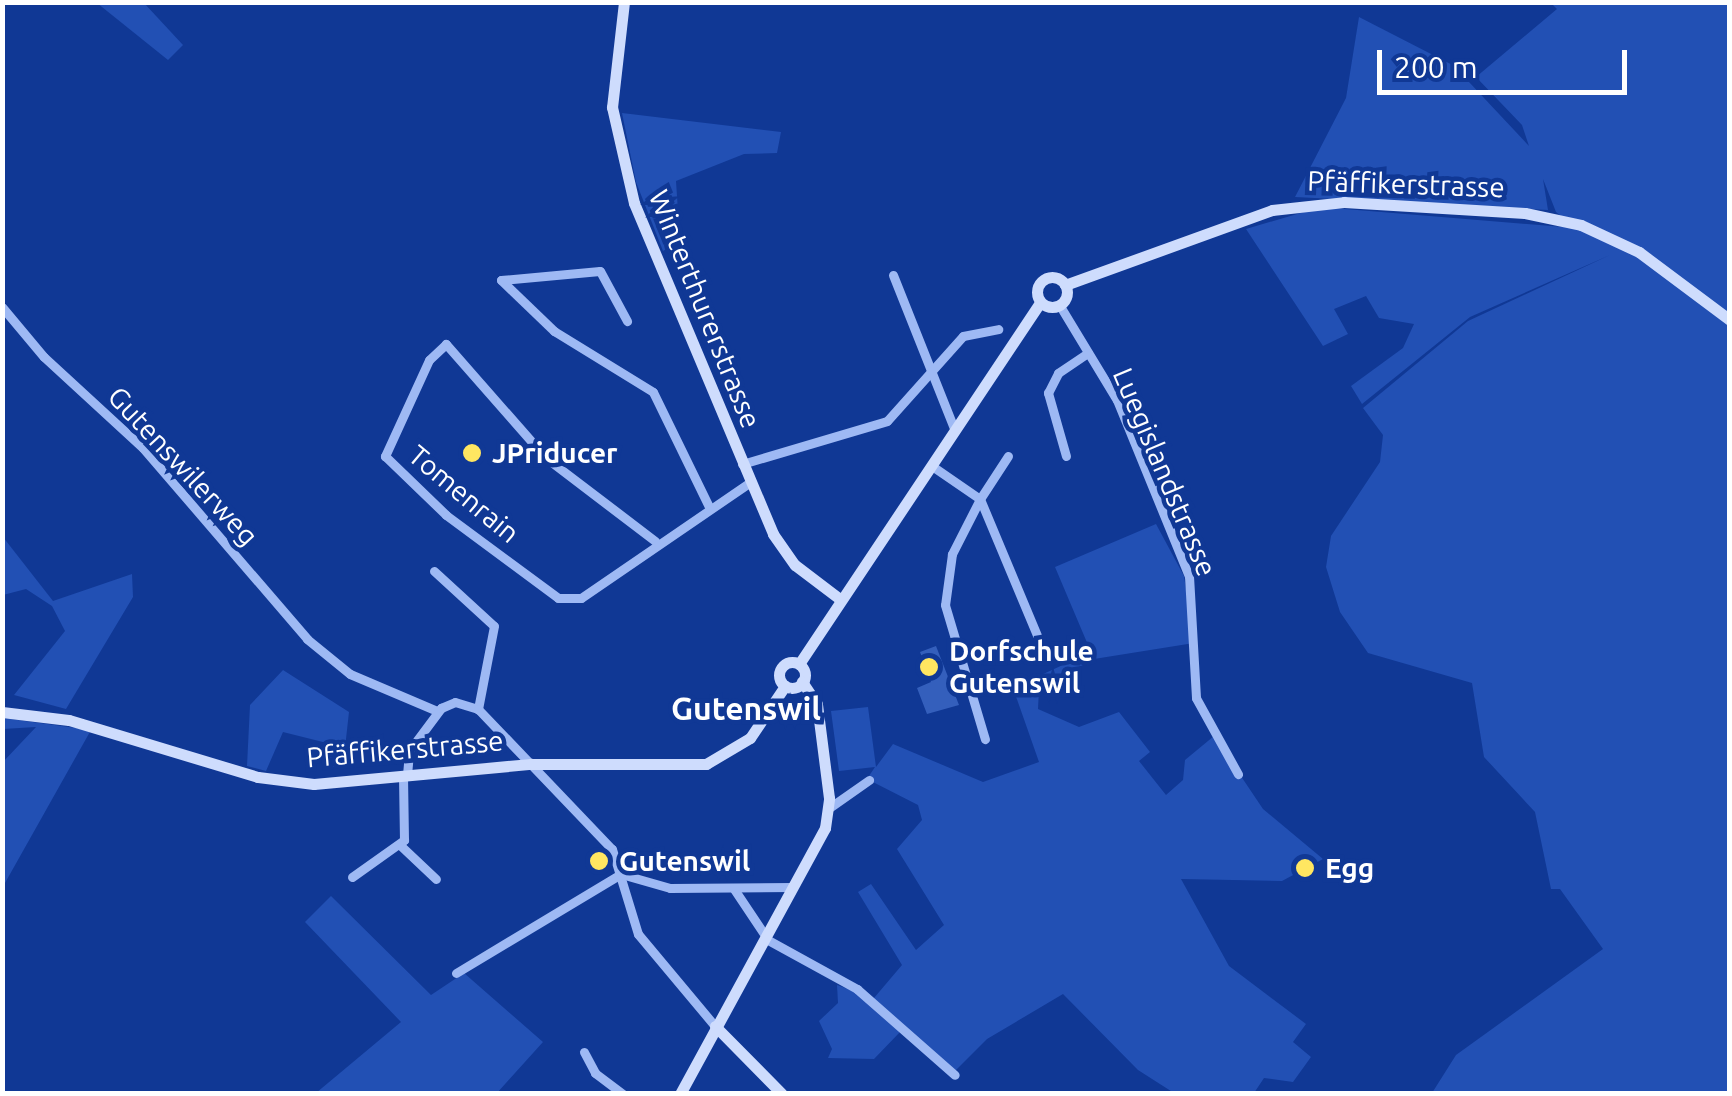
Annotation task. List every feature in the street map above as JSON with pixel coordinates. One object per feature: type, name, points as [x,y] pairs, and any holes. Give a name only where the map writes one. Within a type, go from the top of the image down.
[{"type":"main road","name":"Winterthurerstrasse","points":[[624,2],[612,90],[620,157],[742,464],[784,552],[840,599]]},
{"type":"main road","name":"Pfäffikerstrasse","points":[[2,712],[84,723],[269,780],[314,784],[531,764],[706,764],[750,738],[785,686],[781,668],[798,664],[932,466],[1040,302],[1042,280],[1065,284],[1298,204],[1525,213],[1620,242],[1730,320]]},
{"type":"main road","points":[[1040,302],[1060,306],[1065,284]]},
{"type":"main road","points":[[680,1094],[761,932],[829,808],[817,704],[802,682],[798,664]]},
{"type":"main road","points":[[785,686],[802,682]]},
{"type":"main road","points":[[715,1026],[782,1094]]},
{"type":"street","points":[[627,321],[600,271],[502,280],[542,322],[652,392],[709,506]]},
{"type":"street","points":[[893,275],[955,431]]},
{"type":"street","name":"Gutenswilerweg","points":[[2,306],[44,357],[143,448],[328,658],[438,711]]},
{"type":"street","name":"Luegislandstrasse","points":[[1060,306],[1116,400],[1189,576],[1196,698],[1238,774]]},
{"type":"street","points":[[742,464],[887,421],[963,336],[998,329]]},
{"type":"street","name":"Tomenrain","points":[[446,344],[546,458],[654,541],[572,601],[446,515],[385,456],[428,360],[446,344]]},
{"type":"street","points":[[1066,456],[1048,393],[1058,373],[1088,352]]},
{"type":"street","points":[[985,739],[945,605],[952,554],[1008,456]]},
{"type":"street","points":[[932,466],[980,500],[1037,635]]},
{"type":"street","points":[[654,541],[750,482]]},
{"type":"street","points":[[434,571],[494,626],[478,709]]},
{"type":"street","points":[[436,880],[401,846],[405,775],[409,751],[438,711],[455,702],[478,709],[612,849],[645,945],[715,1026]]},
{"type":"street","points":[[829,808],[869,780]]},
{"type":"street","points":[[352,877],[401,846]]},
{"type":"street","points":[[621,874],[659,888],[787,886]]},
{"type":"street","points":[[456,972],[621,874]]},
{"type":"street","points":[[734,889],[761,932],[857,989],[955,1075]]},
{"type":"street","points":[[584,1052],[595,1073],[623,1094]]},
{"type":"shaded area","points":[[97,3],[144,3],[183,45],[168,60]]},
{"type":"shaded area","points":[[1551,3],[1729,3],[1729,1093],[1432,1093],[1456,1055],[1603,949],[1560,889],[1551,889],[1535,812],[1484,757],[1472,683],[1368,653],[1340,612],[1326,567],[1331,536],[1380,462],[1383,435],[1363,408],[1468,321],[1610,255],[1470,317],[1362,404],[1351,386],[1403,348],[1414,324],[1379,318],[1366,296],[1334,309],[1348,334],[1323,346],[1246,229],[1321,207],[1576,228],[1556,212],[1543,179],[1548,210],[1295,197],[1346,98],[1359,17],[1472,75],[1469,82],[1529,146],[1522,125],[1476,77],[1557,9]]},
{"type":"shaded area","points":[[622,113],[781,132],[777,153],[744,154],[676,181],[680,241],[663,251],[636,182]]},
{"type":"shaded area","points":[[1156,524],[1184,576],[1194,643],[1094,659],[1039,689],[1038,709],[1079,727],[1119,712],[1150,752],[1139,761],[1166,795],[1183,780],[1185,760],[1214,736],[1263,809],[1323,859],[1282,881],[1181,879],[1229,966],[1306,1024],[1293,1042],[1311,1057],[1293,1082],[1264,1078],[1254,1093],[1174,1093],[1138,1070],[1063,994],[987,1039],[955,1071],[901,1031],[874,1059],[828,1058],[832,1049],[819,1021],[838,1003],[837,985],[874,998],[902,965],[858,892],[871,884],[916,950],[944,925],[897,849],[922,820],[918,805],[867,779],[875,767],[839,771],[831,711],[868,707],[876,767],[893,744],[983,782],[1039,762],[1013,688],[1091,652],[1055,567]]},
{"type":"shaded area","points":[[3,537],[53,601],[132,574],[133,597],[66,709],[14,695],[65,631],[52,606],[26,589],[3,595]]},
{"type":"shaded area","points":[[283,670],[349,712],[343,766],[331,767],[327,743],[283,732],[266,771],[247,766],[250,705]]},
{"type":"shaded area","points":[[3,718],[91,730],[5,883],[2,763],[36,727],[3,729]]},
{"type":"shaded area","points":[[331,896],[431,995],[464,973],[543,1042],[497,1093],[316,1093],[401,1022],[305,922]]},
{"type":"building","points":[[936,646],[959,705],[927,714],[917,688],[931,682],[920,652]]},
{"type":"place","name":"JPriducer","points":[[472,453]]},
{"type":"place","name":"Dorfschule Gutenswil","points":[[929,667]]},
{"type":"place","name":"Gutenswil","points":[[599,861]]},
{"type":"place","name":"Egg","points":[[1305,868]]},
{"type":"district","name":"Gutenswil","points":[[746,708]]}]
